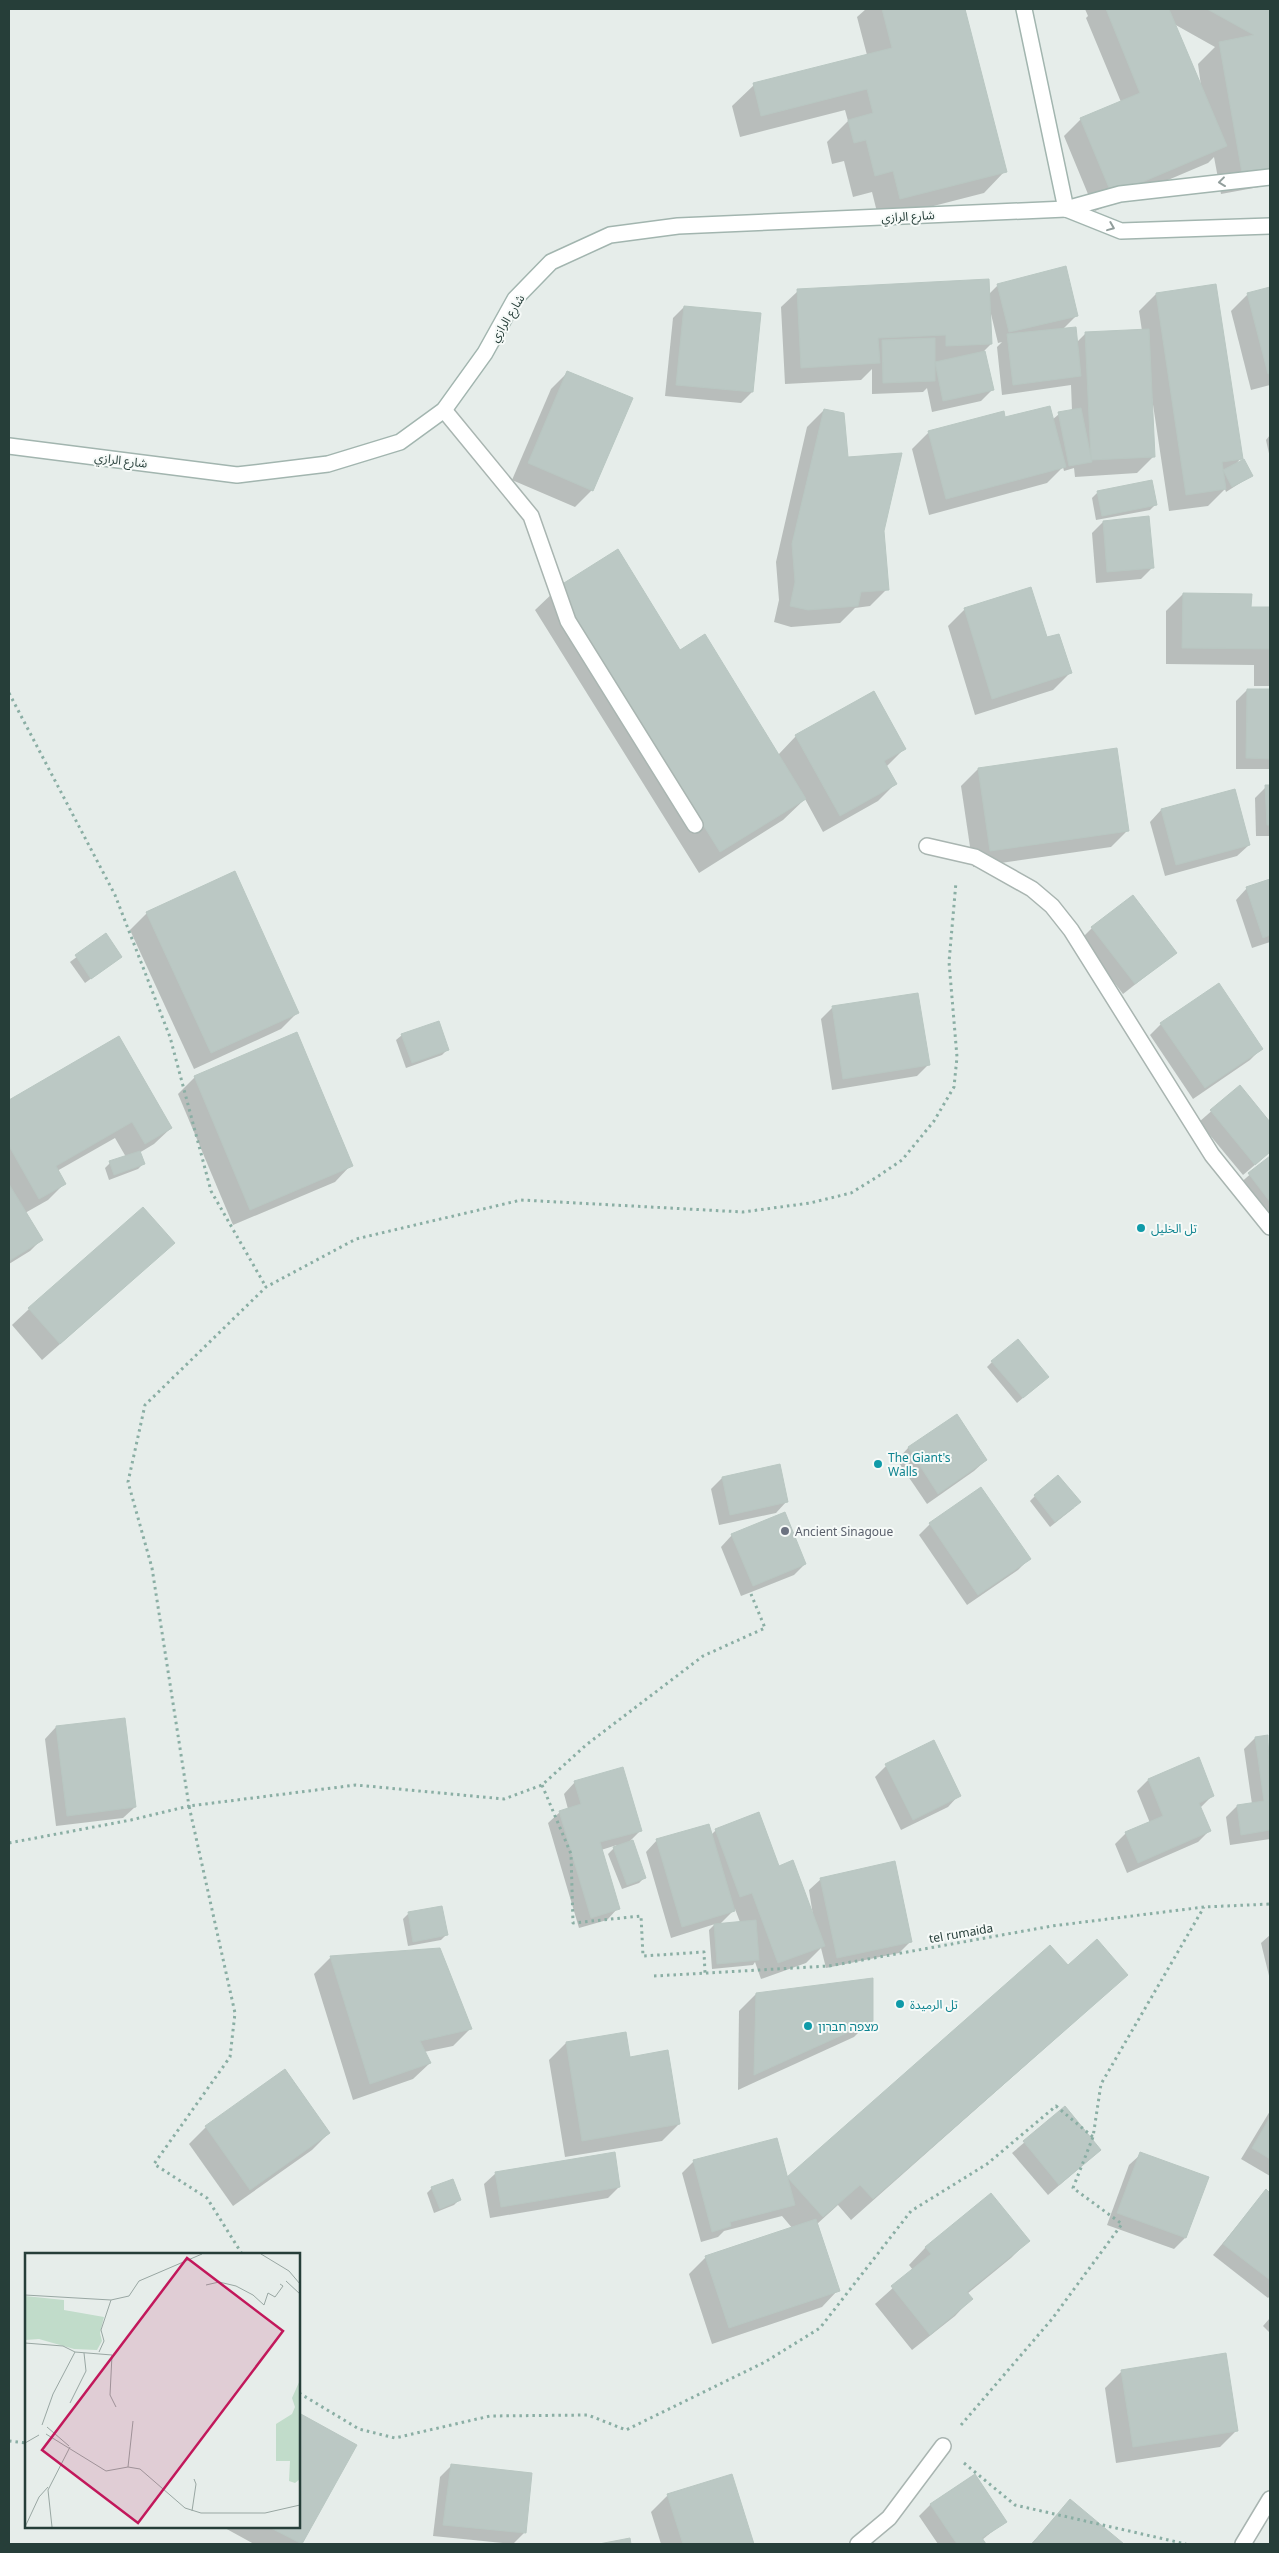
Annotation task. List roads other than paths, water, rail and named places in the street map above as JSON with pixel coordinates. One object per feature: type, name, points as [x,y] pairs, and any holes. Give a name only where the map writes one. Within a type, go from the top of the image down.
[{"type":"main road","points":[[1024,9],[1066,209]]},
{"type":"main road","name":"شارع الرازي","points":[[9,446],[237,475],[328,464],[400,442],[444,410],[485,353],[515,299],[551,262],[610,235],[678,226],[1066,209],[1120,194],[1270,177]]},
{"type":"main road","name":"شارع الرازي","points":[[1066,209],[1121,231],[1270,226]]},
{"type":"main road","points":[[444,410],[531,516],[568,621],[695,825]]},
{"type":"main road","points":[[927,846],[974,858],[1032,889],[1052,906],[1076,938],[1212,1154],[1270,1227]]},
{"type":"main road","points":[[858,2544],[889,2518],[943,2446]]},
{"type":"main road","points":[[1243,2544],[1270,2499]]},
{"type":"place","name":"تل الخليل","points":[[1141,1228]]},
{"type":"place","name":"The Giant's Walls","points":[[878,1464]]},
{"type":"place","name":"Ancient Sinagoue","points":[[785,1531]]},
{"type":"place","name":"تل الرميدة","points":[[900,2004]]},
{"type":"place","name":"מצפה חברון","points":[[808,2026]]}]
